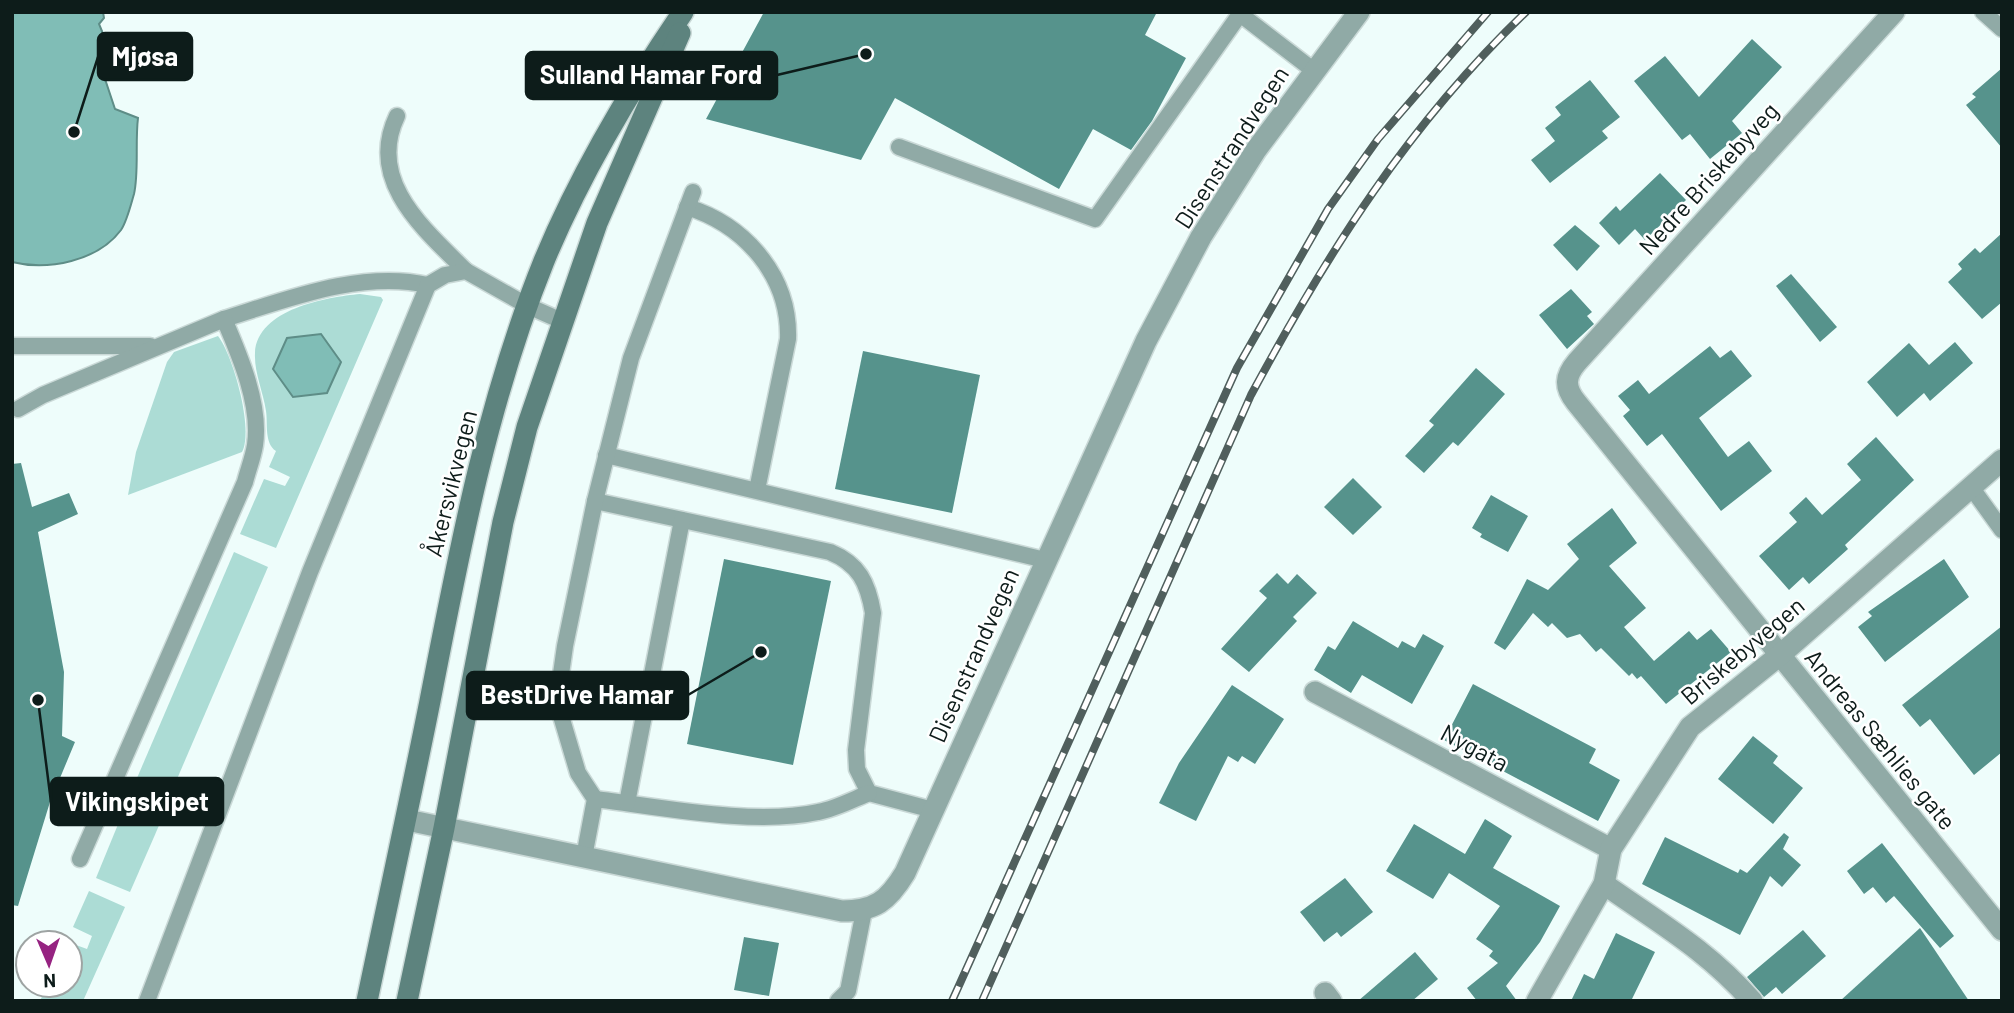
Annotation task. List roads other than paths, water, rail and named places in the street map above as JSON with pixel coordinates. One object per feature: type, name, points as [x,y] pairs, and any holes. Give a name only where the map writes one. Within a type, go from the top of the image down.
[{"type":"street","name":"Åkersvikvegen","points":[[367,1001],[407,820],[462,535],[482,455],[527,306],[545,260],[617,118],[683,12]]},
{"type":"street","points":[[407,1001],[444,828],[503,522],[527,427],[562,321],[617,173],[690,12]]},
{"type":"street","name":"Disenstrandvegen","points":[[864,911],[894,891],[1146,341],[1201,237],[1256,150],[1359,12]]},
{"type":"street","name":"Nedre Briskebyveg","points":[[1567,382],[1577,362],[1894,12]]},
{"type":"street","name":"Andreas Sæhlies gate","points":[[1567,382],[1568,392],[2002,930]]},
{"type":"street","name":"Briskebyvegen","points":[[1537,1001],[1604,884],[1611,849],[1690,727],[1780,655],[2002,460]]},
{"type":"street","name":"Nygata","points":[[1315,692],[1611,849]]},
{"type":"street","points":[[407,820],[842,911],[864,911]]},
{"type":"street","points":[[1604,884],[1685,937],[1731,978],[1752,1001]]},
{"type":"lane","points":[[1983,12],[2002,29]]},
{"type":"lane","points":[[899,148],[1096,219],[1240,13],[1314,69]]},
{"type":"lane","points":[[397,116],[387,136],[387,163],[410,215],[466,271],[527,306],[562,321]]},
{"type":"lane","points":[[584,857],[595,799],[579,773],[568,745],[561,716],[560,681],[595,501],[631,358],[690,200],[731,227],[769,266],[788,320],[788,339],[757,490]]},
{"type":"lane","points":[[147,1001],[310,572],[428,285],[444,275],[466,271]]},
{"type":"lane","points":[[18,409],[43,395],[159,345],[224,319],[275,303],[370,282],[404,280],[428,285]]},
{"type":"lane","points":[[80,859],[240,493],[252,457],[255,419],[237,348],[224,319]]},
{"type":"lane","points":[[12,346],[159,345]]},
{"type":"lane","points":[[606,455],[1045,559]]},
{"type":"lane","points":[[1971,486],[2002,530]]},
{"type":"lane","points":[[595,501],[830,552],[847,559],[860,572],[869,590],[873,613],[857,769],[869,793]]},
{"type":"lane","points":[[627,803],[682,520]]},
{"type":"lane","points":[[595,799],[739,815],[778,815],[818,813],[869,793],[933,810]]},
{"type":"lane","points":[[838,1001],[848,992],[864,911]]},
{"type":"water","points":[[12,12],[103,12],[104,18],[99,24],[113,58],[103,73],[115,109],[138,118],[134,194],[123,226],[111,241],[86,256],[71,261],[41,265],[12,262]]},
{"type":"water","points":[[321,334],[341,362],[327,393],[293,397],[273,369],[287,338]]},
{"type":"railway","points":[[952,1001],[1237,368],[1328,209],[1378,139],[1488,12]]},
{"type":"railway","points":[[982,1001],[1251,395],[1280,342],[1341,241],[1407,145],[1483,55],[1526,12]]},
{"type":"place","name":"Sulland Hamar Ford","points":[[866,54]]},
{"type":"place","name":"Mjøsa","points":[[74,132]]},
{"type":"place","name":"BestDrive Hamar","points":[[761,652]]},
{"type":"place","name":"Vikingskipet","points":[[38,700]]}]
